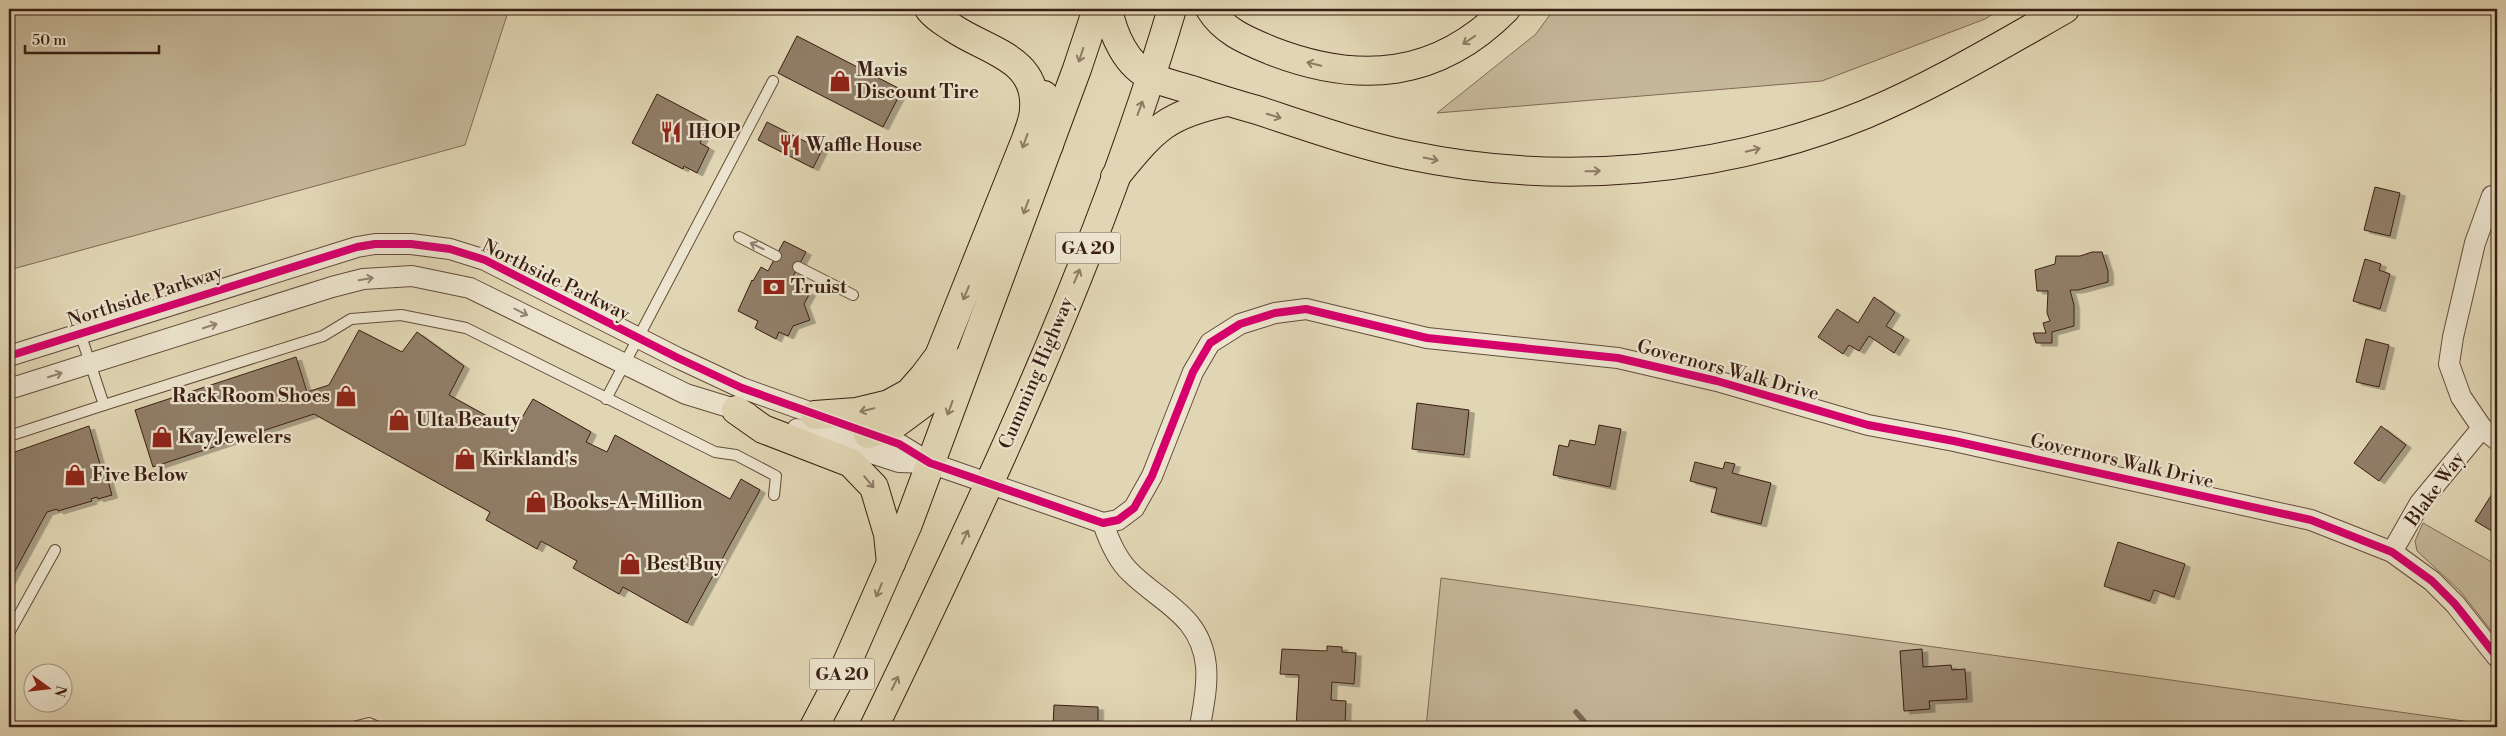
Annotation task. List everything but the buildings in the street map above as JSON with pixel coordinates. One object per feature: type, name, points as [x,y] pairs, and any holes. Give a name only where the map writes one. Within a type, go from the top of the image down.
[{"type":"main road","points":[[815,415],[856,412],[889,404],[910,393],[939,356],[1004,194],[1034,111],[1033,88],[1014,60],[963,35],[934,16],[929,9]]},
{"type":"main road","name":"GA 20","points":[[814,727],[847,663],[891,562],[930,464],[1049,145],[1047,112],[1042,86],[1029,60],[1012,45],[988,30],[943,9]]},
{"type":"main road","points":[[1049,145],[1097,9]]},
{"type":"main road","points":[[1108,9],[1114,30],[1125,53],[1151,77],[1365,144],[1449,162],[1544,171],[1596,171],[1679,164],[1772,146],[1866,113],[1960,69],[2065,9]]},
{"type":"main road","name":"Cumming Highway","points":[[874,727],[991,483],[1115,177],[1151,77],[1172,9]]},
{"type":"main road","points":[[1210,9],[1215,17],[1230,31],[1248,41],[1311,64],[1369,72],[1402,69],[1436,58],[1466,44],[1490,26],[1506,9]]},
{"type":"main road","points":[[1115,177],[1158,128],[1187,111],[1228,101]]},
{"type":"main road","points":[[868,434],[894,425],[902,420],[925,402],[958,364],[969,359]]},
{"type":"main road","points":[[736,410],[763,429],[851,463],[874,487],[888,534],[891,562]]},
{"type":"street","points":[[2490,434],[2462,397],[2449,364],[2453,337],[2475,243],[2492,196]]},
{"type":"street","name":"Northside Parkway","points":[[9,356],[357,247],[393,244],[437,247],[485,260],[638,338],[742,388],[898,444],[930,464]]},
{"type":"street","points":[[9,389],[332,286],[362,279],[412,276],[470,288],[686,394],[899,462],[930,464],[991,483],[1103,523],[1117,556],[1130,572],[1178,610],[1190,624],[1202,646],[1206,666],[1206,688],[1200,727]]},
{"type":"street","name":"Governors Walk Drive","points":[[1103,523],[1118,520],[1134,508],[1152,476],[1193,372],[1210,343],[1240,324],[1275,313],[1306,309],[1427,338],[1618,358],[1717,381],[1868,425],[1964,443],[2311,520],[2392,552],[2432,581],[2497,657]]},
{"type":"street","name":"Blake Way","points":[[2392,552],[2420,503],[2490,434]]},
{"type":"lane","points":[[606,399],[773,81]]},
{"type":"lane","points":[[739,237],[776,256]]},
{"type":"lane","points":[[798,267],[853,295]]},
{"type":"lane","points":[[9,436],[104,404],[323,336],[351,319],[401,314],[466,328],[715,452],[736,455],[776,476],[774,495]]},
{"type":"lane","points":[[80,333],[89,365],[104,404]]},
{"type":"lane","points":[[9,633],[55,550]]},
{"type":"lane","points":[[353,727],[369,722],[378,727]]},
{"type":"shaded area","points":[[9,9],[509,9],[465,145],[9,270]]},
{"type":"shaded area","points":[[1554,9],[2001,9],[1985,19],[1822,81],[1437,113],[1536,34]]},
{"type":"shaded area","points":[[2423,523],[2497,565],[2497,638],[2460,591],[2417,551],[2415,541]]},
{"type":"shaded area","points":[[1441,578],[2471,722],[2472,727],[1426,727]]},
{"type":"waterway","points":[[1576,712],[1589,727]]},
{"type":"cycle path","points":[[9,356],[357,247],[375,244],[411,244],[450,249],[485,260],[678,358],[742,388],[899,444],[930,463],[1103,523],[1118,520],[1134,508],[1152,476],[1193,372],[1210,343],[1240,324],[1275,313],[1306,309],[1427,338],[1618,358],[1717,381],[1868,425],[1954,441],[2311,520],[2392,552],[2432,581],[2455,604],[2497,657]]},
{"type":"place","name":"Mavis Discount Tire","points":[[840,81]]},
{"type":"place","name":"IHOP","points":[[671,132]]},
{"type":"place","name":"Waffle House","points":[[790,145]]},
{"type":"place","name":"Truist","points":[[774,287]]},
{"type":"place","name":"Rack Room Shoes","points":[[346,396]]},
{"type":"place","name":"Ulta Beauty","points":[[399,420]]},
{"type":"place","name":"Kay Jewelers","points":[[162,437]]},
{"type":"place","name":"Kirkland's","points":[[465,459]]},
{"type":"place","name":"Five Below","points":[[75,475]]},
{"type":"place","name":"Books-A-Million","points":[[536,502]]},
{"type":"place","name":"Best Buy","points":[[630,564]]}]
